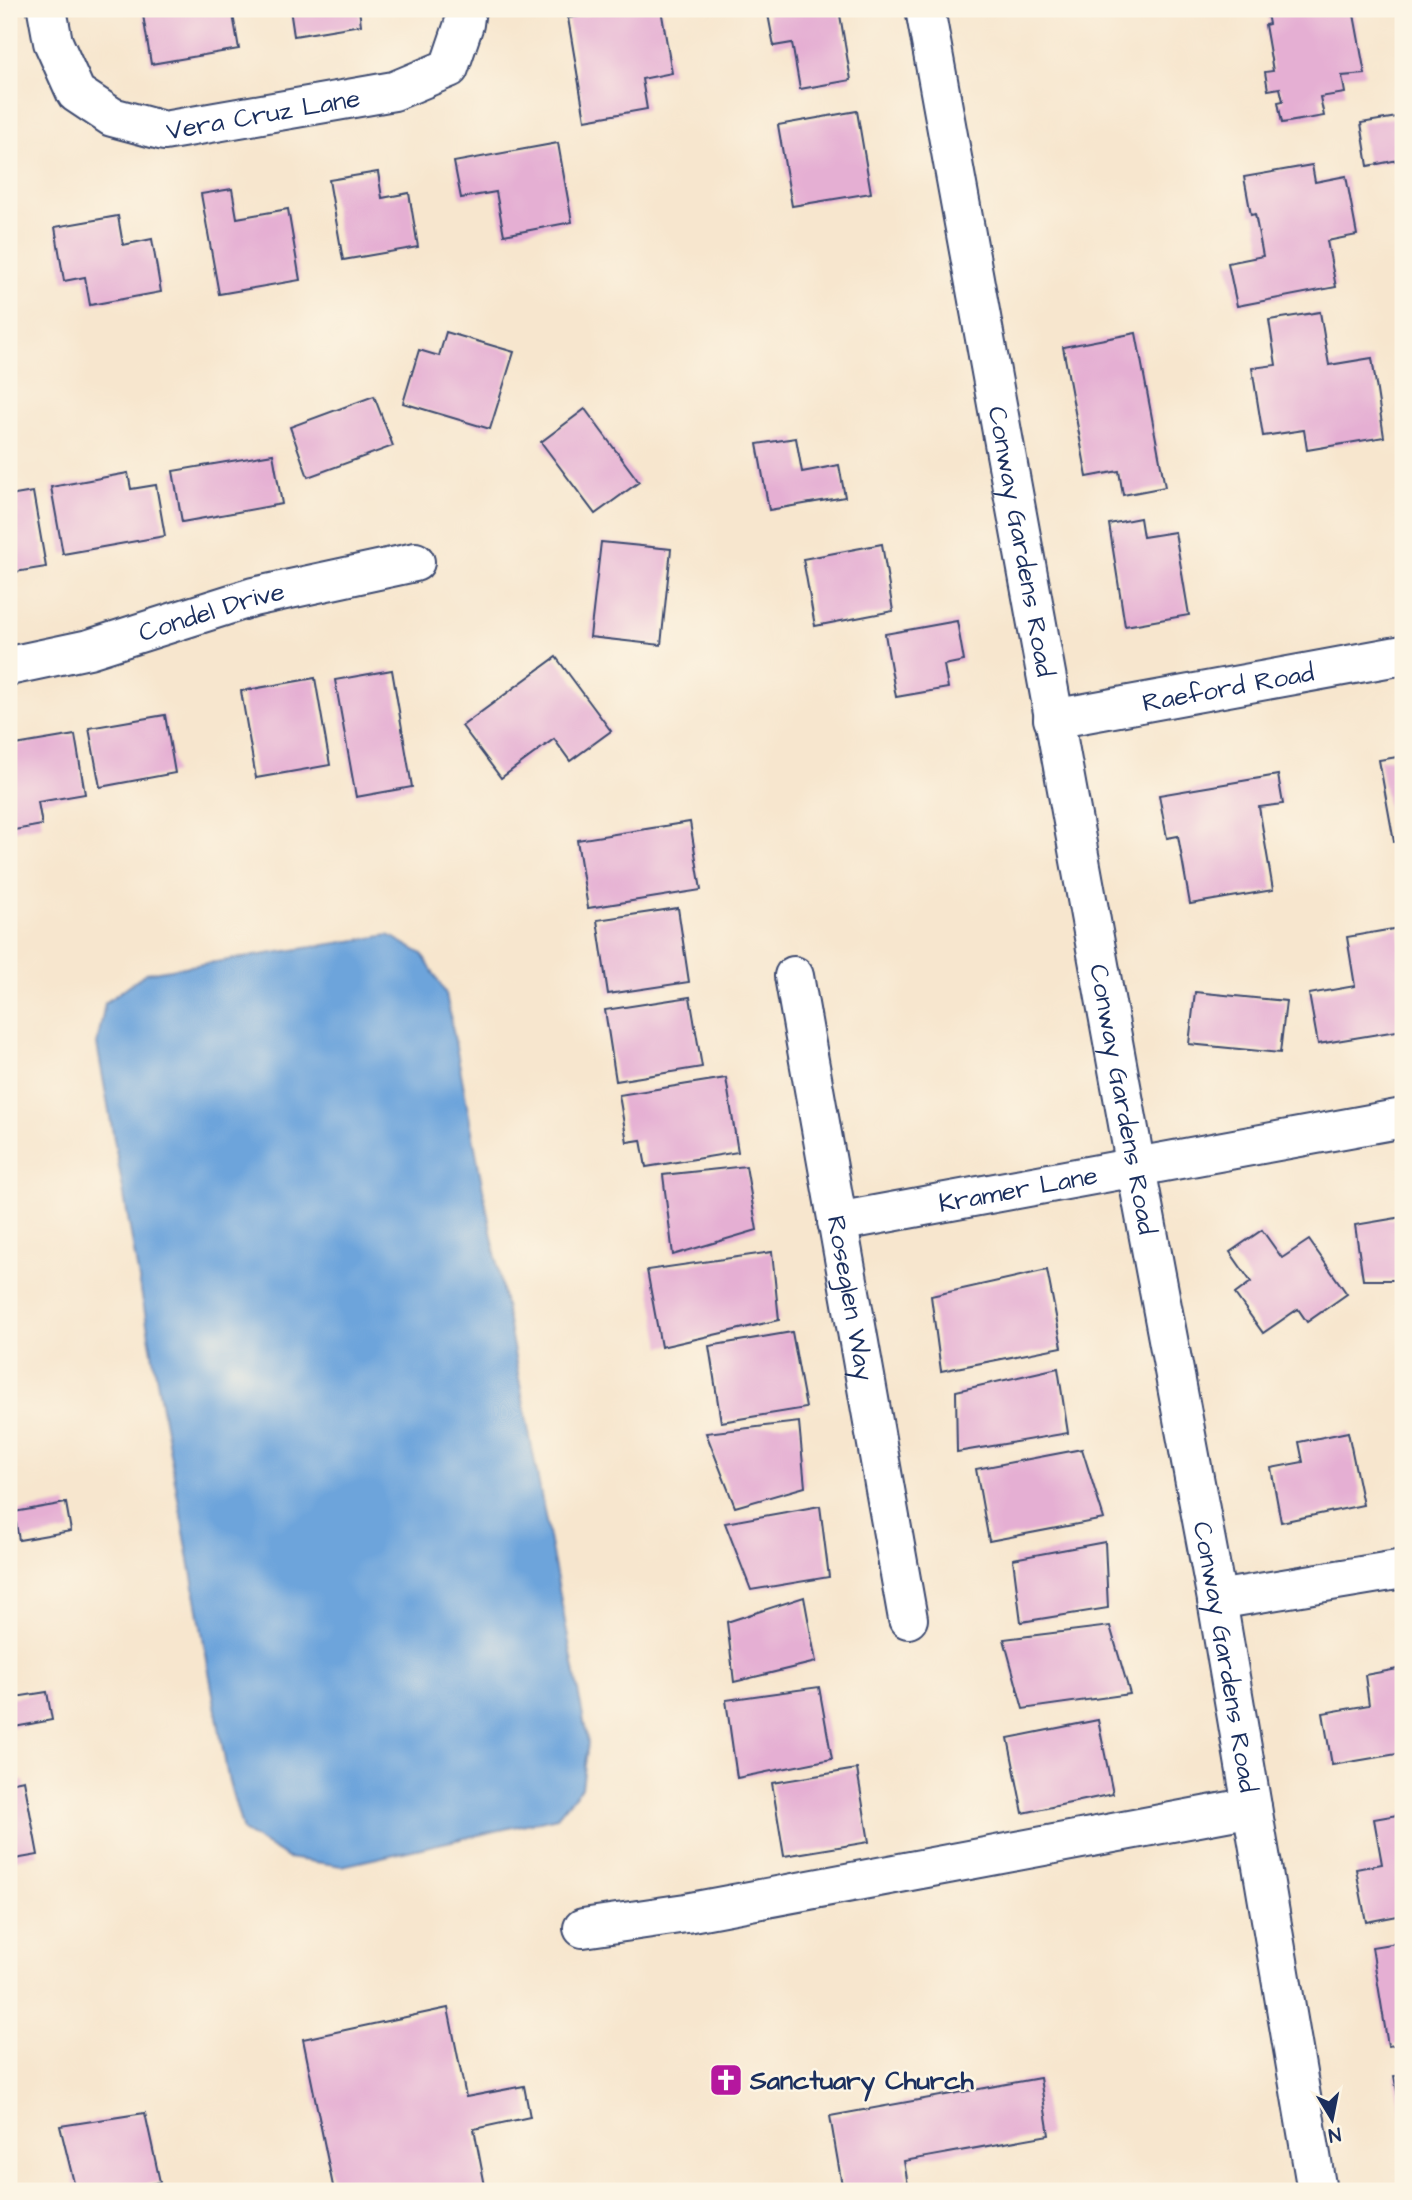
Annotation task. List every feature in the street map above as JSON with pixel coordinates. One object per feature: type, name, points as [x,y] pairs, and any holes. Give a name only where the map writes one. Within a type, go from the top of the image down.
[{"type":"street","name":"Vera Cruz Lane","points":[[50,25],[76,93],[112,117],[164,131],[394,90],[449,68],[464,24],[466,9]]},
{"type":"street","name":"Conway Gardens Road","points":[[925,9],[1053,719],[1217,1600],[1317,2191]]},
{"type":"street","name":"Condel Drive","points":[[9,666],[89,649],[253,597],[415,562]]},
{"type":"street","name":"Raeford Road","points":[[1053,719],[1403,654]]},
{"type":"street","name":"Roseglen Way","points":[[794,976],[908,1619]]},
{"type":"street","name":"Kramer Lane","points":[[837,1222],[1403,1118]]},
{"type":"street","points":[[1217,1600],[1403,1569]]},
{"type":"street","points":[[583,1928],[687,1913],[1252,1807]]},
{"type":"water","points":[[389,935],[422,954],[446,994],[588,1743],[582,1787],[557,1817],[342,1866],[288,1858],[243,1831],[228,1778],[97,1044],[105,1003],[146,973]]},
{"type":"building","points":[[169,9],[232,9],[239,49],[151,64],[143,15]]},
{"type":"building","points":[[290,9],[359,9],[361,25],[294,36]]},
{"type":"building","points":[[622,9],[661,9],[672,73],[642,79],[647,109],[585,120],[568,18]]},
{"type":"building","points":[[767,9],[839,9],[851,80],[800,89],[792,43],[774,46]]},
{"type":"building","points":[[1266,9],[1353,9],[1365,74],[1342,76],[1345,93],[1320,97],[1324,116],[1282,123],[1278,102],[1283,101],[1280,88],[1268,90],[1265,72],[1273,71],[1265,25],[1269,24]]},
{"type":"building","points":[[857,111],[871,193],[792,206],[778,125]]},
{"type":"building","points":[[1403,116],[1403,159],[1368,166],[1361,123]]},
{"type":"building","points":[[558,143],[572,222],[504,235],[496,192],[461,198],[454,162]]},
{"type":"building","points":[[1312,165],[1315,182],[1346,176],[1357,235],[1327,241],[1336,287],[1237,306],[1228,263],[1263,256],[1244,177]]},
{"type":"building","points":[[378,172],[382,198],[409,193],[418,247],[343,260],[329,180]]},
{"type":"building","points":[[232,189],[237,218],[288,209],[300,280],[219,294],[201,194]]},
{"type":"building","points":[[118,216],[123,245],[152,239],[161,292],[90,305],[85,277],[64,281],[55,227]]},
{"type":"building","points":[[1320,312],[1329,365],[1372,358],[1384,437],[1307,450],[1304,430],[1263,436],[1252,368],[1276,365],[1269,320]]},
{"type":"building","points":[[446,332],[514,352],[490,429],[403,403],[419,350],[439,356]]},
{"type":"building","points":[[1136,333],[1165,487],[1123,495],[1119,471],[1087,477],[1063,347]]},
{"type":"building","points":[[374,396],[393,446],[308,477],[290,427]]},
{"type":"building","points":[[585,409],[639,482],[595,514],[541,442]]},
{"type":"building","points":[[796,438],[802,472],[839,465],[845,497],[769,510],[757,444]]},
{"type":"building","points":[[273,454],[282,504],[182,522],[173,471]]},
{"type":"building","points":[[128,473],[131,489],[156,485],[165,536],[63,554],[51,487]]},
{"type":"building","points":[[33,492],[46,567],[9,573],[9,496]]},
{"type":"building","points":[[1140,518],[1143,537],[1175,532],[1189,615],[1125,626],[1109,524]]},
{"type":"building","points":[[601,542],[671,549],[661,645],[590,637]]},
{"type":"building","points":[[882,544],[893,611],[815,626],[803,559]]},
{"type":"building","points":[[957,621],[964,661],[944,665],[948,688],[896,697],[885,634]]},
{"type":"building","points":[[556,657],[611,731],[570,761],[554,739],[501,778],[462,726]]},
{"type":"building","points":[[392,670],[412,787],[356,797],[335,680]]},
{"type":"building","points":[[315,678],[330,765],[256,778],[241,691]]},
{"type":"building","points":[[165,715],[175,773],[100,787],[89,728]]},
{"type":"building","points":[[75,735],[85,794],[38,802],[42,825],[9,831],[9,746]]},
{"type":"building","points":[[1403,756],[1403,841],[1394,842],[1379,760]]},
{"type":"building","points":[[1278,775],[1283,804],[1259,807],[1273,890],[1190,904],[1178,836],[1167,838],[1159,795]]},
{"type":"building","points":[[690,822],[701,890],[588,908],[577,840]]},
{"type":"building","points":[[678,908],[689,982],[608,994],[597,920]]},
{"type":"building","points":[[1399,928],[1403,955],[1403,1030],[1318,1044],[1309,994],[1355,986],[1347,937]]},
{"type":"building","points":[[1195,992],[1286,1001],[1280,1053],[1189,1044]]},
{"type":"building","points":[[690,997],[702,1067],[616,1081],[605,1010]]},
{"type":"building","points":[[726,1078],[738,1152],[646,1167],[641,1140],[627,1142],[619,1095]]},
{"type":"building","points":[[746,1166],[757,1230],[673,1255],[663,1175]]},
{"type":"building","points":[[1403,1217],[1403,1280],[1363,1280],[1355,1225]]},
{"type":"building","points":[[1262,1230],[1282,1258],[1309,1240],[1347,1294],[1307,1322],[1298,1309],[1263,1333],[1235,1294],[1251,1282],[1230,1252]]},
{"type":"building","points":[[772,1252],[779,1320],[661,1347],[647,1270]]},
{"type":"building","points":[[1047,1270],[1062,1347],[941,1371],[931,1296]]},
{"type":"building","points":[[792,1332],[806,1408],[721,1422],[709,1346]]},
{"type":"building","points":[[1058,1368],[1068,1433],[957,1452],[956,1391]]},
{"type":"building","points":[[799,1422],[805,1487],[735,1507],[706,1433]]},
{"type":"building","points":[[1348,1432],[1363,1505],[1281,1522],[1271,1468],[1303,1462],[1299,1442]]},
{"type":"building","points":[[1082,1449],[1104,1519],[989,1541],[976,1469]]},
{"type":"building","points":[[66,1503],[71,1531],[19,1540],[14,1512]]},
{"type":"building","points":[[820,1506],[829,1577],[751,1590],[725,1523]]},
{"type":"building","points":[[1105,1542],[1108,1608],[1021,1622],[1013,1559]]},
{"type":"building","points":[[804,1597],[816,1662],[734,1682],[727,1622]]},
{"type":"building","points":[[1110,1626],[1130,1694],[1023,1709],[1004,1639]]},
{"type":"building","points":[[1403,1668],[1403,1753],[1332,1765],[1323,1713],[1369,1705],[1365,1675]]},
{"type":"building","points":[[819,1687],[832,1759],[737,1778],[726,1700]]},
{"type":"building","points":[[47,1692],[52,1720],[9,1728],[9,1698]]},
{"type":"building","points":[[1098,1720],[1113,1794],[1023,1813],[1008,1738]]},
{"type":"building","points":[[857,1769],[869,1842],[784,1856],[772,1783]]},
{"type":"building","points":[[24,1780],[38,1855],[9,1860],[9,1783]]},
{"type":"building","points":[[1403,1814],[1403,1915],[1366,1922],[1356,1869],[1382,1864],[1374,1819]]},
{"type":"building","points":[[1403,1942],[1403,2044],[1388,2046],[1372,1947]]},
{"type":"building","points":[[448,2008],[466,2097],[524,2086],[530,2117],[474,2129],[486,2191],[334,2191],[303,2039]]},
{"type":"building","points":[[1403,2075],[1403,2117],[1402,2117],[1394,2076]]},
{"type":"building","points":[[1040,2078],[1049,2135],[904,2161],[909,2191],[843,2191],[830,2116]]},
{"type":"building","points":[[145,2113],[160,2182],[114,2191],[76,2191],[60,2126]]},
{"type":"place","name":"Sanctuary Church","points":[[726,2080]]}]
